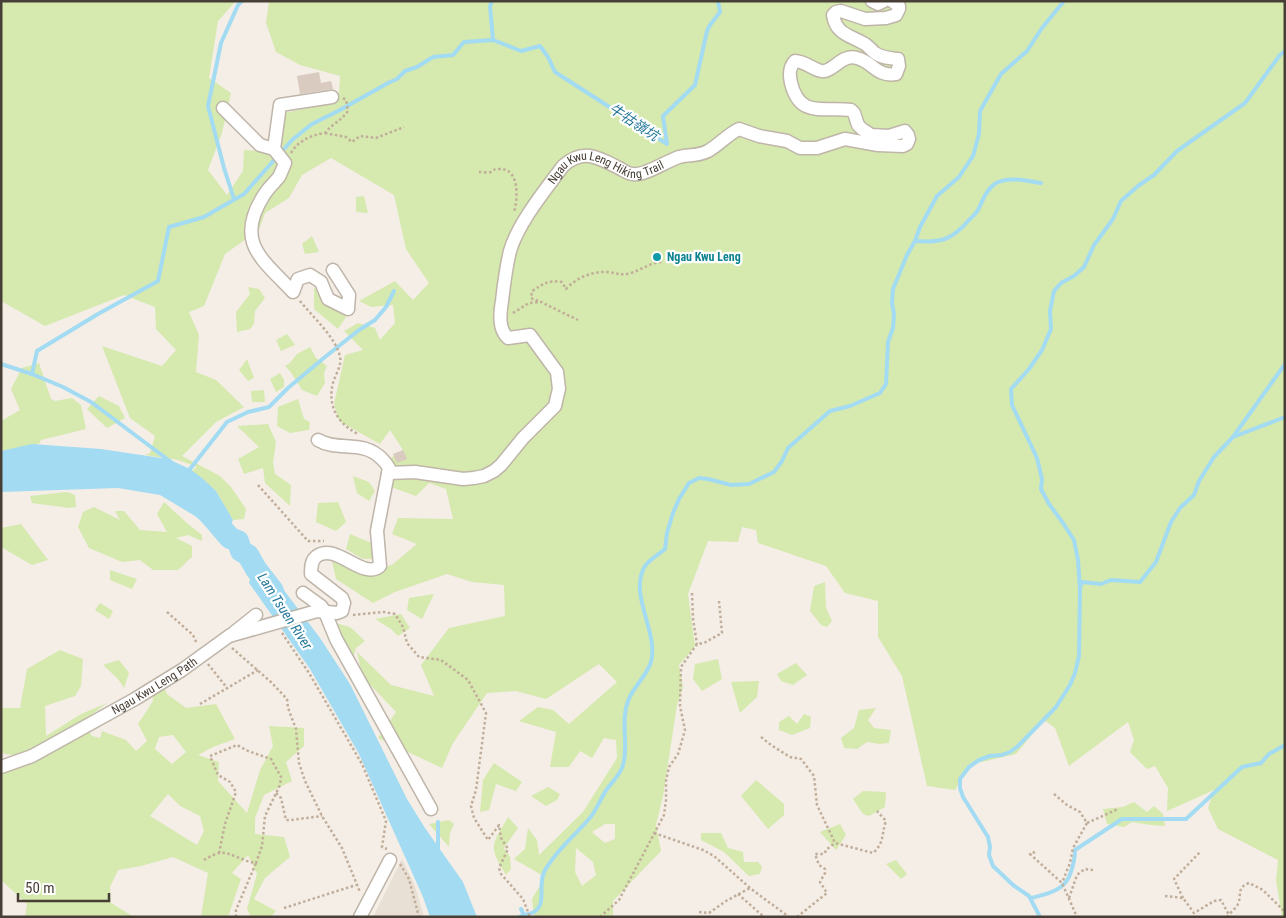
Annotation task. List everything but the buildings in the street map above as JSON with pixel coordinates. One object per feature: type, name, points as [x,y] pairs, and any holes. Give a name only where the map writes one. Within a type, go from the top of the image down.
[{"type":"street","points":[[872,1],[878,4],[884,1]]},
{"type":"street","name":"Ngau Kwu Leng Hiking Trail","points":[[501,324],[504,289],[512,246],[526,218],[563,166],[570,160],[580,156],[601,158],[626,172],[639,174],[680,157],[700,155],[712,149],[739,129],[759,136],[787,141],[800,148],[817,148],[845,139],[878,145],[903,146],[907,144],[909,139],[908,134],[905,132],[883,136],[871,135],[862,129],[851,110],[814,109],[804,106],[798,99],[789,76],[790,70],[796,61],[809,64],[818,71],[825,71],[846,58],[856,57],[880,73],[896,74],[899,66],[898,59],[884,58],[864,43],[844,34],[834,25],[833,15],[841,11],[865,19],[886,18],[896,15],[899,9],[892,1]]},
{"type":"street","points":[[332,97],[280,105],[279,177],[264,194],[254,214],[251,237],[256,253],[293,292],[298,280],[310,275],[321,282],[328,299],[348,309],[349,295],[332,270]]},
{"type":"street","points":[[222,108],[260,145],[279,156]]},
{"type":"street","points":[[388,473],[415,472],[463,478],[484,476],[501,465],[554,406],[559,388],[556,372],[530,335],[508,338],[504,334],[501,324]]},
{"type":"street","points":[[318,440],[326,445],[354,446],[370,450],[388,464],[378,531],[380,566],[374,570],[356,565],[332,554],[322,554],[315,558],[311,574],[342,598],[344,603],[342,611],[337,613],[325,612]]},
{"type":"street","points":[[303,593],[321,606],[325,612],[336,640],[431,809]]},
{"type":"street","name":"Ngau Kwu Leng Path","points":[[1,767],[32,756],[135,698],[232,637],[320,611],[325,612]]},
{"type":"street","points":[[232,637],[256,615]]},
{"type":"street","points":[[363,911],[392,857]]},
{"type":"path","points":[[325,133],[330,126],[341,120],[348,111],[346,100]]},
{"type":"path","points":[[279,156],[314,135],[325,133],[346,137],[352,142],[360,136],[376,138],[404,127]]},
{"type":"path","points":[[479,172],[490,172],[496,168],[505,169],[512,175],[517,188],[517,202],[513,215]]},
{"type":"path","points":[[578,320],[530,298],[532,291],[544,283],[553,281],[562,282],[566,289],[581,277],[606,272],[617,274],[631,273],[655,262],[663,262]]},
{"type":"path","points":[[298,298],[336,345],[338,351],[340,362],[331,395],[333,410],[343,424],[364,438]]},
{"type":"path","points":[[501,324],[517,310],[529,303],[538,301]]},
{"type":"path","points":[[258,485],[308,541],[321,540],[332,544],[332,554]]},
{"type":"path","points":[[600,917],[619,900],[664,815],[666,781],[669,767],[678,754],[685,730],[680,706],[681,667],[697,644],[693,619],[692,593]]},
{"type":"path","points":[[697,644],[704,643],[722,633],[719,601]]},
{"type":"path","points":[[342,611],[353,615],[384,612],[395,614],[403,627],[407,642],[418,657],[441,660],[468,680],[486,714],[476,790],[471,806],[474,818],[488,840],[499,825],[500,838],[508,849],[499,868],[501,874],[523,899],[530,917]]},
{"type":"path","points":[[280,629],[309,673],[362,764],[386,821],[382,847],[409,879],[419,917]]},
{"type":"path","points":[[232,637],[239,655],[258,670],[287,699],[288,708],[296,729],[299,763],[305,781],[322,816],[342,848],[350,866],[363,911]]},
{"type":"path","points":[[200,704],[258,670]]},
{"type":"path","points":[[761,737],[771,746],[790,756],[801,759],[814,776],[818,805],[835,843]]},
{"type":"path","points":[[219,853],[225,824],[236,792],[230,782],[218,775],[210,756],[237,745],[271,759],[281,777],[280,785],[265,816],[262,846],[236,910],[236,917]]},
{"type":"path","points":[[276,793],[281,798],[286,820],[322,816]]},
{"type":"path","points":[[1054,794],[1067,805],[1080,812],[1087,823]]},
{"type":"path","points":[[1063,885],[1073,848],[1087,823],[1118,809]]},
{"type":"path","points":[[797,917],[828,893],[820,882],[825,869],[820,865],[815,854],[824,854],[835,843],[873,853],[883,839],[883,829],[886,821],[877,811]]},
{"type":"path","points":[[654,833],[703,850],[789,917]]},
{"type":"path","points":[[1201,851],[1174,879],[1183,898],[1194,913],[1214,901],[1221,900],[1228,916],[1238,903],[1239,891],[1245,884],[1249,883],[1263,890],[1285,912]]},
{"type":"path","points":[[1035,852],[1030,854],[1063,885],[1077,917]]},
{"type":"path","points":[[204,860],[219,853],[226,853],[256,863]]},
{"type":"path","points":[[1069,899],[1078,875],[1085,869],[1092,870]]},
{"type":"path","points":[[284,908],[356,885]]},
{"type":"path","points":[[699,912],[709,913],[750,888]]},
{"type":"path","points":[[738,894],[764,917]]},
{"type":"path","points":[[1166,896],[1183,898]]},
{"type":"shaded area","points":[[402,859],[415,886],[424,917],[373,917]]},
{"type":"green space","points":[[1,1],[236,1],[218,21],[209,78],[231,93],[222,133],[208,170],[227,195],[243,171],[244,150],[263,151],[269,138],[281,137],[285,113],[326,104],[339,92],[340,76],[300,65],[276,52],[266,23],[269,1],[1285,1],[1285,917],[1282,917],[1276,880],[1278,860],[1218,829],[1208,808],[1214,790],[1167,811],[1168,788],[1155,766],[1147,769],[1130,752],[1134,740],[1128,722],[1069,766],[1055,728],[1044,720],[1016,754],[969,765],[955,790],[927,786],[902,676],[878,637],[878,601],[845,593],[826,566],[758,543],[756,530],[742,527],[738,542],[708,541],[688,594],[695,646],[679,665],[683,687],[677,705],[663,796],[656,825],[661,851],[613,901],[613,917],[534,917],[532,899],[545,877],[514,859],[525,849],[528,828],[537,840],[539,855],[583,812],[617,758],[616,740],[604,738],[592,758],[580,751],[569,767],[550,767],[556,732],[519,721],[538,707],[553,710],[569,724],[617,682],[599,664],[546,699],[516,691],[487,693],[453,743],[442,768],[378,738],[396,712],[362,676],[357,652],[391,685],[434,696],[421,665],[449,628],[505,616],[504,585],[472,582],[447,574],[395,592],[373,603],[336,579],[332,561],[369,575],[393,564],[417,544],[392,534],[398,518],[453,519],[446,489],[429,483],[416,496],[391,487],[391,458],[403,450],[390,430],[380,444],[339,421],[334,404],[345,355],[363,350],[344,331],[358,323],[375,328],[380,340],[395,323],[393,305],[371,307],[359,301],[395,281],[413,300],[429,283],[406,249],[394,195],[331,158],[302,175],[289,198],[265,213],[259,230],[225,254],[204,306],[189,312],[199,335],[196,372],[216,380],[244,407],[216,422],[182,456],[220,476],[231,487],[246,509],[244,519],[233,520],[216,491],[192,471],[197,467],[178,460],[145,455],[150,453],[155,436],[130,418],[102,346],[162,366],[176,350],[156,329],[155,307],[124,295],[45,326],[1,301]],"holes":[[[605,824],[615,824],[615,839],[605,843],[592,832]],[[576,848],[593,862],[596,875],[582,886],[575,872]]]},
{"type":"green space","points":[[364,196],[368,213],[356,212],[356,197]]},
{"type":"green space","points":[[312,236],[319,252],[305,254],[302,244]]},
{"type":"green space","points":[[248,287],[259,289],[265,298],[255,311],[254,324],[250,329],[237,332],[236,312],[250,294]]},
{"type":"green space","points":[[314,288],[337,295],[346,317],[338,329],[314,309]]},
{"type":"green space","points":[[287,334],[295,345],[281,351],[276,340]]},
{"type":"green space","points":[[310,347],[316,358],[327,366],[324,373],[325,383],[317,396],[302,390],[285,366],[297,354]]},
{"type":"green space","points":[[247,359],[254,378],[248,381],[239,370]]},
{"type":"green space","points":[[39,363],[51,399],[55,401],[72,398],[81,405],[86,429],[41,440],[39,444],[1,451],[1,421],[20,410],[11,389],[22,368]]},
{"type":"green space","points":[[280,373],[284,380],[284,387],[276,392],[270,379]]},
{"type":"green space","points":[[264,390],[265,402],[252,402],[251,391]]},
{"type":"green space","points":[[99,396],[119,406],[125,418],[107,428],[87,409]]},
{"type":"green space","points":[[298,399],[304,419],[310,422],[309,430],[290,433],[277,426],[278,407]]},
{"type":"green space","points":[[268,424],[276,442],[273,462],[275,474],[291,485],[290,506],[265,483],[263,468],[244,474],[238,459],[259,447],[237,426]]},
{"type":"green space","points":[[353,476],[369,482],[375,491],[369,501],[357,493]]},
{"type":"green space","points":[[67,492],[75,495],[76,507],[69,508],[32,503],[30,496]]},
{"type":"green space","points":[[164,502],[202,535],[202,541],[188,535],[176,538],[192,546],[192,557],[178,570],[153,570],[140,560],[122,562],[89,548],[78,527],[83,512],[94,507],[120,520],[115,511],[124,511],[140,530],[167,532],[157,514]]},
{"type":"green space","points":[[338,502],[346,522],[336,531],[316,522],[318,503]]},
{"type":"green space","points":[[21,524],[48,560],[32,565],[1,547],[1,528]]},
{"type":"green space","points":[[350,534],[374,544],[385,558],[363,559],[346,549]]},
{"type":"green space","points":[[110,570],[137,579],[132,589],[110,580]]},
{"type":"green space","points":[[825,582],[826,608],[832,621],[827,627],[821,625],[810,611],[814,586]]},
{"type":"green space","points":[[434,594],[422,619],[407,610],[409,598]]},
{"type":"green space","points":[[100,603],[113,611],[109,619],[95,610]]},
{"type":"green space","points":[[401,614],[410,628],[398,636],[375,619]]},
{"type":"green space","points":[[321,619],[350,627],[365,641],[356,648],[353,659],[335,653]]},
{"type":"green space","points":[[60,650],[83,659],[81,686],[75,696],[45,706],[46,736],[81,714],[107,703],[83,721],[92,736],[100,738],[102,731],[126,740],[136,751],[147,741],[138,724],[153,701],[151,684],[160,677],[167,694],[186,708],[216,704],[235,739],[198,755],[219,762],[218,781],[247,813],[260,770],[273,746],[269,726],[304,728],[304,746],[286,762],[292,781],[264,795],[255,818],[255,834],[284,837],[290,857],[265,878],[254,899],[276,911],[271,917],[251,917],[247,909],[257,874],[248,855],[232,873],[241,879],[228,917],[201,917],[208,873],[173,857],[118,870],[110,887],[111,903],[134,917],[25,917],[27,904],[1,880],[1,774],[16,769],[18,756],[1,753],[1,708],[20,708],[27,669]],"holes":[[[173,735],[186,752],[172,764],[155,749],[159,737]],[[168,794],[180,806],[200,816],[204,831],[197,845],[150,816]]]},
{"type":"green space","points":[[718,659],[722,679],[702,691],[693,679],[695,664]]},
{"type":"green space","points":[[119,660],[129,673],[124,688],[118,679],[103,665]]},
{"type":"green space","points":[[796,663],[807,675],[793,685],[781,681],[777,674]]},
{"type":"green space","points":[[759,681],[757,697],[740,713],[731,682]]},
{"type":"green space","points":[[876,708],[868,720],[874,728],[891,730],[889,743],[867,742],[857,749],[844,748],[841,738],[854,728],[859,710]]},
{"type":"green space","points":[[804,714],[811,717],[810,728],[792,735],[779,730],[779,722],[789,716],[797,724]]},
{"type":"green space","points":[[494,763],[522,782],[516,791],[496,784],[489,810],[480,812],[483,780]]},
{"type":"green space","points":[[756,780],[784,804],[784,815],[768,829],[741,796]]},
{"type":"green space","points":[[548,787],[560,794],[557,800],[546,806],[531,796]]},
{"type":"green space","points":[[863,791],[886,792],[885,807],[869,816],[863,814],[853,799]]},
{"type":"green space","points":[[1134,802],[1147,812],[1154,806],[1163,814],[1165,826],[1132,822],[1124,827],[1107,824],[1103,809],[1123,807]]},
{"type":"green space","points":[[508,817],[518,828],[504,848],[510,857],[511,869],[506,875],[496,858],[494,846],[498,834]]},
{"type":"green space","points":[[449,820],[454,824],[450,833],[449,847],[429,824]]},
{"type":"green space","points":[[840,824],[846,835],[836,850],[820,832]]},
{"type":"green space","points":[[701,833],[721,833],[728,848],[743,852],[744,862],[758,862],[762,867],[760,874],[749,876],[724,852],[701,840]]},
{"type":"green space","points":[[896,860],[907,874],[901,879],[886,864]]},
{"type":"water","points":[[32,444],[101,449],[168,459],[190,469],[216,491],[233,520],[226,533],[213,531],[195,516],[160,495],[118,488],[1,492],[1,451]]},
{"type":"water","points":[[265,565],[320,638],[350,684],[407,799],[463,882],[477,917],[430,917],[423,897],[359,754],[310,669],[249,583],[254,567]]},
{"type":"waterway","points":[[234,199],[208,106],[221,43],[238,5],[242,1]]},
{"type":"waterway","points":[[492,1],[490,6],[493,40]]},
{"type":"waterway","name":"牛牯嶺坑","points":[[171,462],[91,402],[63,387],[32,374],[37,351],[158,281],[169,227],[204,217],[244,194],[292,140],[312,124],[397,79],[405,71],[417,67],[433,57],[453,55],[464,42],[493,40],[521,51],[540,46],[555,72],[667,144],[663,116],[695,85],[707,31],[720,12],[718,1]]},
{"type":"waterway","points":[[519,917],[532,913],[540,906],[543,876],[547,868],[558,852],[592,816],[622,769],[625,757],[624,725],[628,701],[651,662],[651,638],[640,589],[641,577],[645,566],[665,549],[667,533],[679,499],[689,483],[699,478],[731,485],[749,484],[774,472],[788,448],[830,411],[850,406],[880,393],[886,384],[888,342],[893,328],[893,289],[920,227],[937,196],[959,177],[973,156],[979,134],[980,111],[1001,74],[1027,51],[1042,28],[1064,1]]},
{"type":"waterway","points":[[1040,917],[1029,896],[1013,885],[993,866],[989,855],[988,837],[963,797],[960,788],[960,779],[969,767],[979,760],[1010,752],[1056,707],[1070,685],[1079,656],[1080,590],[1078,560],[1074,540],[1041,489],[1042,479],[1037,458],[1012,405],[1011,389],[1029,369],[1042,350],[1051,329],[1050,311],[1054,291],[1061,283],[1074,276],[1084,267],[1094,245],[1113,219],[1121,201],[1154,175],[1177,151],[1245,103],[1280,55],[1285,51]]},
{"type":"waterway","points":[[915,241],[939,241],[957,232],[976,213],[988,191],[996,183],[1013,179],[1041,183]]},
{"type":"waterway","points":[[189,472],[227,422],[248,412],[269,407],[288,388],[325,357],[375,320],[386,307],[394,291]]},
{"type":"waterway","points":[[1,364],[32,374]]},
{"type":"waterway","points":[[1080,588],[1082,582],[1101,584],[1111,580],[1140,582],[1156,562],[1171,522],[1180,508],[1194,495],[1199,481],[1214,457],[1233,437],[1285,364]]},
{"type":"waterway","points":[[1233,437],[1285,417]]},
{"type":"waterway","name":"Lam Tsuen River","points":[[206,510],[230,538],[238,541],[241,551],[248,555],[273,591]]},
{"type":"waterway","points":[[1031,898],[1049,893],[1061,887],[1071,873],[1075,850],[1122,819],[1186,819],[1242,767],[1261,763],[1269,754],[1285,745]]},
{"type":"waterway","points":[[438,822],[438,850]]},
{"type":"waterway","points":[[521,909],[525,917]]},
{"type":"place","name":"Ngau Kwu Leng","points":[[657,257]]}]
